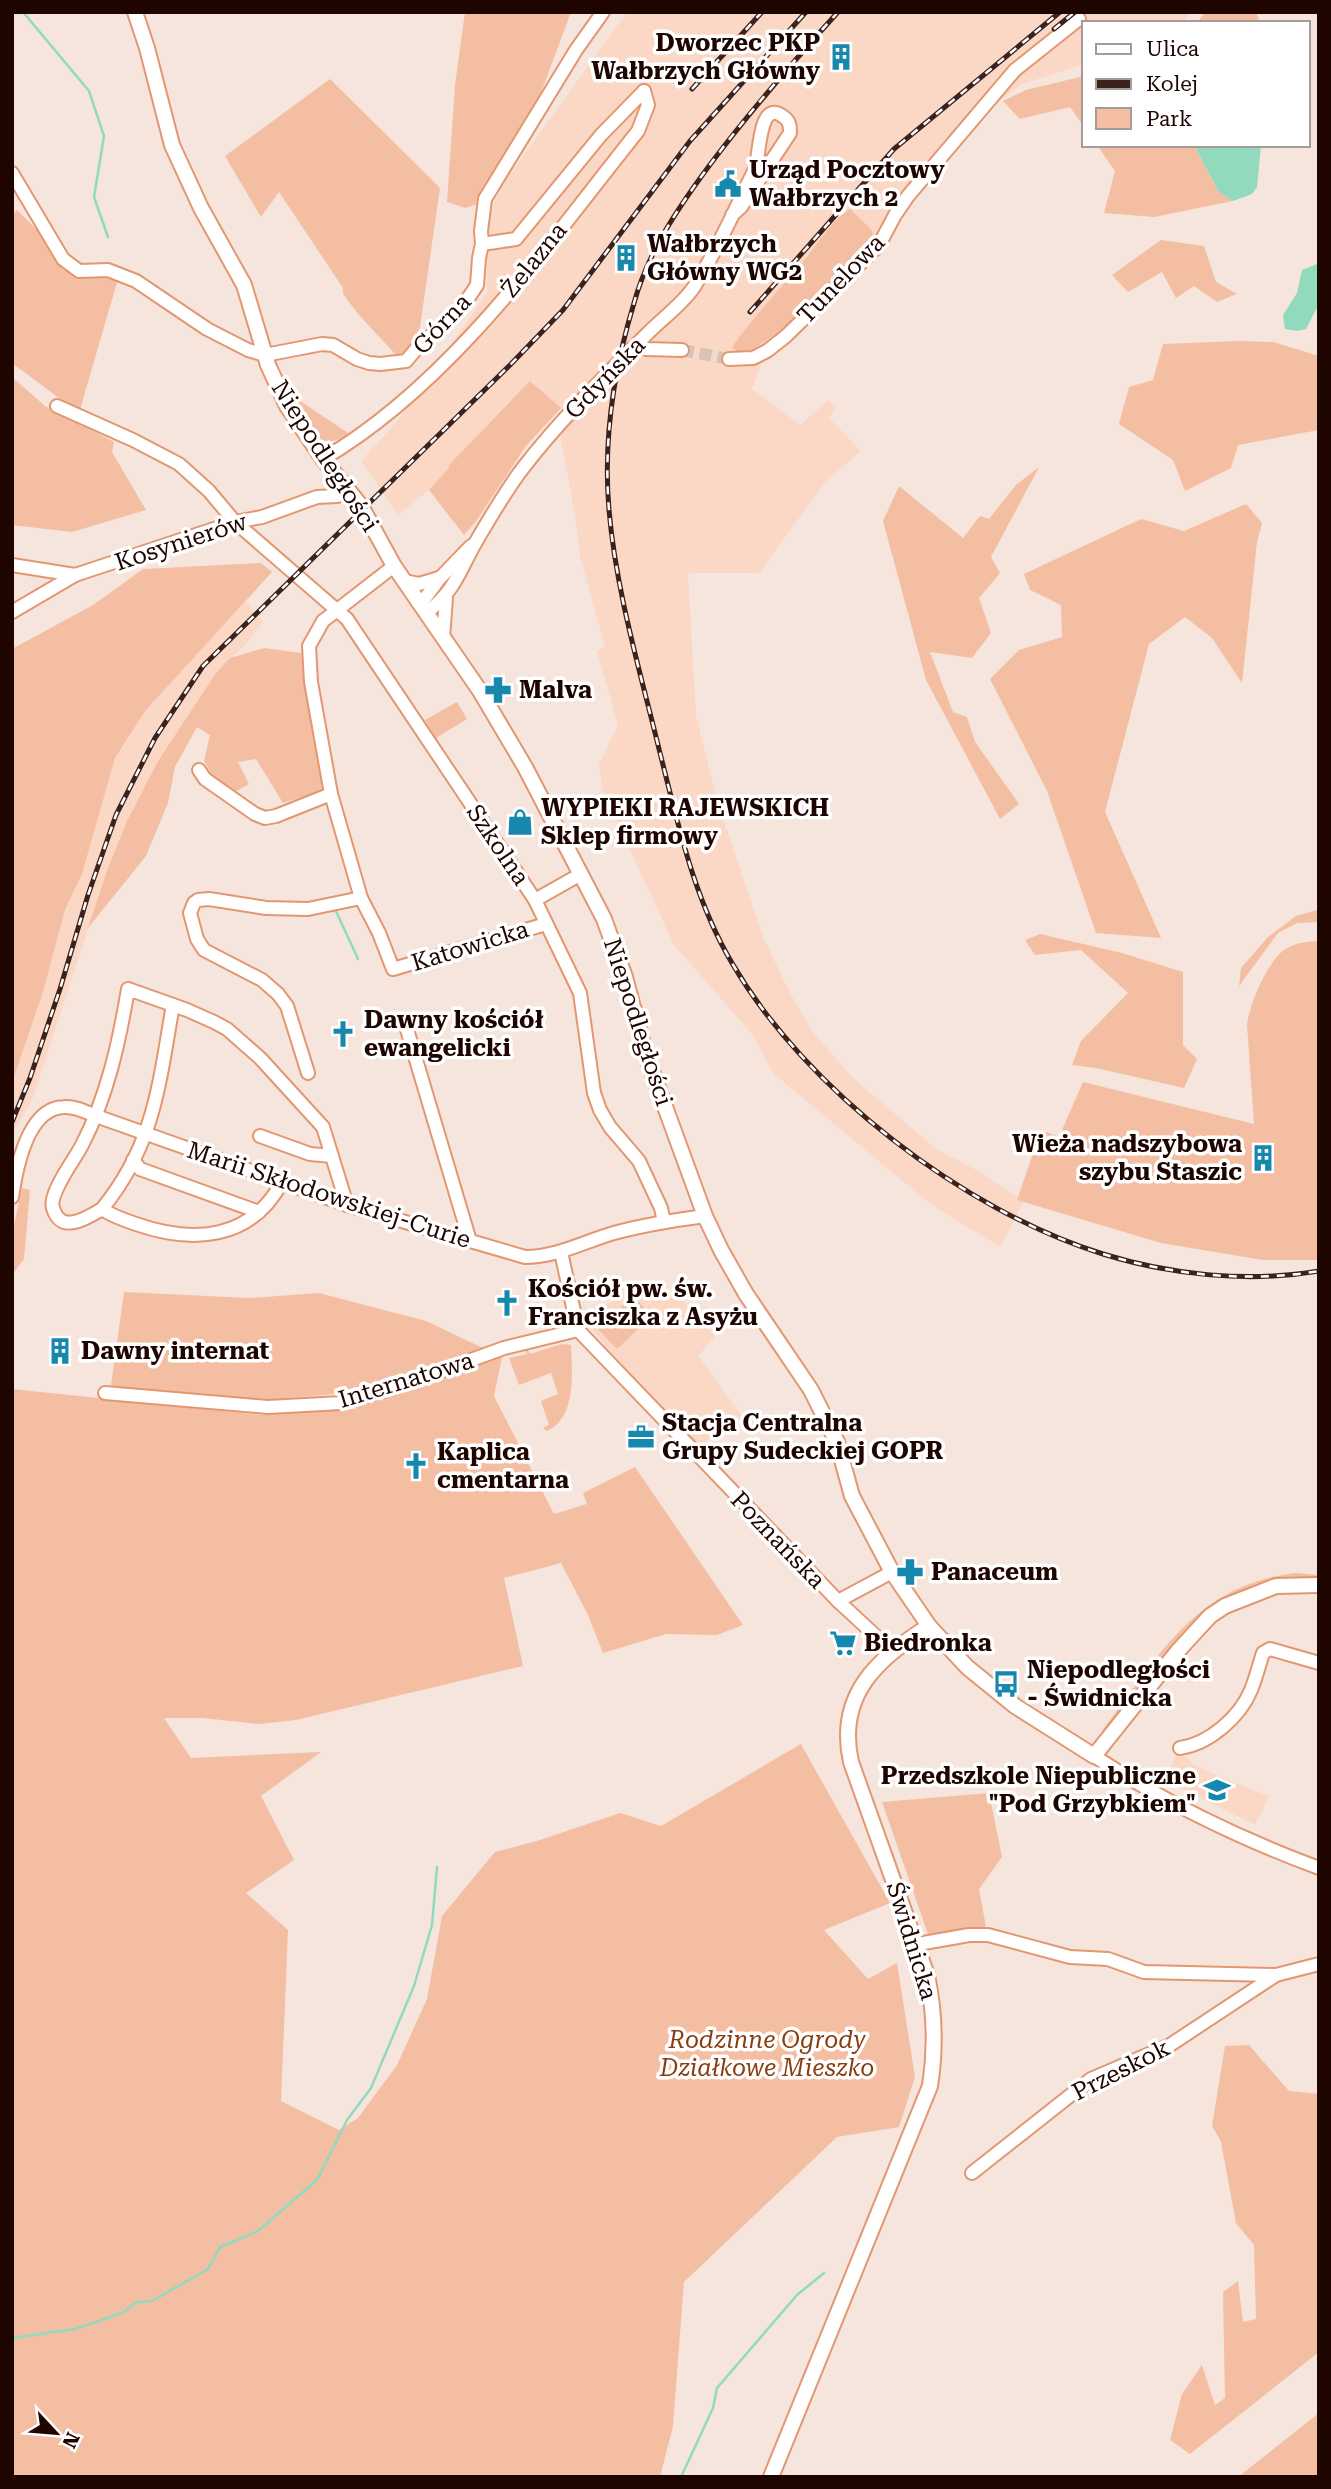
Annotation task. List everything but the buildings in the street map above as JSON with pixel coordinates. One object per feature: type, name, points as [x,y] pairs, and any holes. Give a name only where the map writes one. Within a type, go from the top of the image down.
[{"type":"main road","name":"Niepodległości","points":[[135,12],[172,145],[201,208],[244,285],[265,355],[287,406],[348,493],[361,506],[394,566],[505,732],[580,874],[614,942],[645,1052],[705,1216],[746,1294],[811,1390],[837,1442],[852,1496],[892,1572],[929,1626],[967,1667],[992,1689],[1052,1731],[1094,1756]]},
{"type":"main road","points":[[1094,1756],[1177,1652],[1210,1616],[1225,1606],[1276,1586],[1319,1586]]},
{"type":"main road","name":"Świdnicka","points":[[771,2477],[930,2086],[936,2045],[927,1976],[848,1748],[848,1718],[867,1678],[892,1651],[929,1626]]},
{"type":"street","name":"Żelazna","points":[[323,459],[369,430],[448,359],[489,314],[638,131],[648,105],[644,91],[601,135],[516,239],[482,244],[485,199],[576,50],[603,12]]},
{"type":"street","name":"Tunelowa","points":[[729,359],[753,358],[767,352],[856,268],[879,245],[908,196],[1015,70],[1079,19]]},
{"type":"street","name":"Gdyńska","points":[[443,638],[446,598],[476,541],[522,469],[579,404],[693,287],[757,164],[761,130],[765,120],[774,114],[784,117],[789,122],[790,133],[741,207],[732,215]]},
{"type":"street","points":[[12,173],[63,260],[79,271],[108,270],[136,281],[207,329],[248,350],[265,355]]},
{"type":"street","name":"Górna","points":[[265,355],[322,344],[333,345],[369,363],[406,361],[424,340],[439,331],[477,285],[482,244]]},
{"type":"street","points":[[636,345],[646,349],[682,350]]},
{"type":"street","name":"Szkolna","points":[[57,406],[179,464],[209,491],[235,522],[347,619],[535,900],[580,993],[594,1093],[600,1110],[610,1127],[639,1161],[661,1208],[664,1222]]},
{"type":"street","name":"Kosynierów","points":[[12,565],[75,575],[235,522],[262,517],[317,496],[348,493]]},
{"type":"street","name":"Gdyńska","points":[[423,609],[440,578],[476,541]]},
{"type":"street","points":[[308,1073],[287,1006],[278,993],[262,980],[204,950],[197,939],[190,913],[198,900],[209,899],[266,908],[308,909],[361,898],[331,794],[311,682],[309,646],[323,621],[394,566]]},
{"type":"street","points":[[12,612],[75,575]]},
{"type":"street","points":[[404,581],[419,584],[440,578]]},
{"type":"street","name":"Gdyńska","points":[[423,609],[446,598]]},
{"type":"street","points":[[199,769],[205,779],[265,818],[331,794]]},
{"type":"street","points":[[535,900],[580,874]]},
{"type":"street","name":"Katowicka","points":[[361,898],[379,933],[393,970],[546,924]]},
{"type":"street","points":[[173,1005],[156,1101],[146,1134],[127,1175],[102,1209],[82,1220],[66,1223],[59,1219],[52,1208],[60,1183],[96,1116],[110,1072],[128,989],[173,1005],[227,1029],[260,1058],[323,1127],[347,1205]]},
{"type":"street","points":[[406,1027],[470,1241]]},
{"type":"street","name":"Marii Skłodowskiej-Curie","points":[[12,1198],[27,1137],[42,1118],[63,1107],[96,1116],[347,1205],[525,1257],[541,1257],[561,1252],[614,1233],[705,1216]]},
{"type":"street","points":[[260,1136],[310,1154],[332,1156]]},
{"type":"street","points":[[134,1160],[140,1169],[259,1212]]},
{"type":"street","points":[[102,1209],[151,1229],[170,1233],[223,1233],[247,1222],[259,1212],[274,1197],[282,1182]]},
{"type":"street","points":[[561,1252],[578,1330]]},
{"type":"street","name":"Internatowa","points":[[105,1392],[268,1407],[341,1403],[397,1387],[504,1348],[578,1330]]},
{"type":"street","name":"Poznańska","points":[[578,1330],[838,1601],[892,1651]]},
{"type":"street","points":[[838,1601],[892,1572]]},
{"type":"street","points":[[1180,1748],[1193,1746],[1230,1720],[1251,1690],[1263,1653],[1270,1649],[1319,1663]]},
{"type":"street","name":"Niepodległości","points":[[1094,1756],[1164,1798],[1223,1828],[1319,1868]]},
{"type":"street","name":"Przeskok","points":[[918,1944],[969,1935],[988,1935],[1070,1957],[1108,1959],[1144,1972],[1276,1975],[1319,1964]]},
{"type":"street","name":"Przeskok","points":[[972,2173],[1091,2080],[1170,2045],[1276,1975]]},
{"type":"shaded area","points":[[627,12],[1192,12],[1184,21],[1082,21],[1082,65],[1022,84],[986,111],[875,243],[777,338],[762,363],[752,389],[800,425],[828,400],[836,407],[829,418],[861,451],[826,481],[759,573],[688,573],[696,715],[717,801],[764,939],[790,993],[813,1032],[852,1077],[935,1148],[978,1171],[1024,1201],[1000,1247],[929,1203],[774,1074],[751,1033],[674,945],[602,789],[599,764],[618,725],[597,651],[605,647],[580,556],[561,441],[561,408],[448,469],[429,490],[398,515],[361,461],[399,419],[487,293],[487,215],[504,183]]},
{"type":"shaded area","points":[[1195,147],[1261,147],[1257,187],[1252,194],[1233,201],[1219,192]]},
{"type":"shaded area","points":[[1317,264],[1319,304],[1306,329],[1285,329],[1283,315],[1297,293],[1302,270]]},
{"type":"shaded area","points":[[246,601],[263,622],[246,644],[216,673],[158,761],[127,821],[108,868],[33,1098],[12,1135],[12,1083],[43,992],[65,910],[82,874],[114,758],[145,711]]},
{"type":"shaded area","points":[[646,1285],[677,1295],[715,1336],[698,1356],[742,1416],[700,1445],[695,1443],[628,1372],[585,1321],[585,1315]]},
{"type":"shaded area","name":"Przedszkole Niepubliczne \"Pod Grzybkiem\"","points":[[1176,1754],[1222,1778],[1269,1796],[1255,1825],[1179,1787],[1160,1782],[1166,1776]]},
{"type":"green space","points":[[465,12],[571,12],[541,93],[477,204],[465,208],[447,202],[455,85]]},
{"type":"green space","points":[[1206,12],[1256,12],[1259,20],[1265,21],[1198,21]]},
{"type":"green space","points":[[1082,76],[1082,124],[1070,107],[1020,119],[1003,101],[1026,90]]},
{"type":"green space","points":[[330,79],[440,188],[418,341],[402,356],[397,356],[343,294],[343,288],[279,192],[261,217],[225,156]]},
{"type":"green space","points":[[1098,147],[1195,147],[1219,192],[1233,201],[1154,217],[1104,213],[1115,171]]},
{"type":"green space","points":[[850,209],[871,229],[874,237],[795,318],[741,355],[732,347],[831,225]]},
{"type":"green space","points":[[17,210],[44,237],[63,270],[83,277],[118,279],[79,413],[12,363],[12,214]]},
{"type":"green space","points":[[1161,240],[1204,246],[1216,282],[1237,294],[1217,302],[1194,286],[1176,298],[1162,272],[1128,292],[1112,275]]},
{"type":"green space","points":[[1273,342],[1319,356],[1319,430],[1238,445],[1231,468],[1185,491],[1173,460],[1119,424],[1129,387],[1153,380],[1163,344]]},
{"type":"green space","points":[[12,377],[45,406],[114,442],[112,452],[146,510],[72,532],[12,525]]},
{"type":"green space","points":[[530,381],[561,408],[526,446],[464,535],[429,490],[450,464]]},
{"type":"green space","points":[[300,401],[348,433],[335,440],[321,439],[296,404]]},
{"type":"green space","points":[[1039,467],[991,557],[1000,573],[979,598],[991,633],[972,658],[930,652],[953,712],[967,717],[975,742],[1019,804],[1000,819],[926,680],[883,521],[899,486],[963,538],[980,516],[989,519],[1016,485]]},
{"type":"green space","points":[[1246,504],[1262,523],[1257,542],[1242,683],[1212,638],[1185,617],[1149,644],[1105,812],[1161,938],[1096,933],[1047,791],[990,679],[1019,650],[1062,637],[1061,605],[1030,590],[1024,574],[1141,519],[1184,531]]},
{"type":"green space","points":[[261,563],[272,572],[145,711],[115,758],[82,874],[65,910],[43,992],[12,1083],[12,649],[93,605],[143,569]]},
{"type":"green space","points":[[264,648],[301,653],[307,702],[326,789],[307,800],[305,796],[283,803],[256,759],[238,762],[249,784],[233,793],[210,778],[211,773],[204,761],[210,735],[197,727],[175,767],[168,803],[146,856],[88,928],[127,821],[158,761],[216,673],[230,658]]},
{"type":"green space","points":[[457,702],[467,719],[436,738],[425,720]]},
{"type":"green space","points":[[1317,910],[1319,922],[1297,923],[1278,933],[1239,986],[1241,968],[1268,937],[1296,916]]},
{"type":"green space","points":[[1040,934],[1122,953],[1183,972],[1183,1045],[1197,1059],[1184,1088],[1072,1065],[1081,1041],[1128,993],[1081,950],[1035,955],[1025,940]]},
{"type":"green space","points":[[1319,941],[1319,1260],[1263,1260],[1161,1243],[1017,1200],[1041,1130],[1059,1137],[1083,1082],[1254,1124],[1247,1024],[1252,1005],[1267,971],[1280,954],[1294,945]]},
{"type":"green space","points":[[22,1188],[30,1190],[24,1259],[12,1275],[12,1235]]},
{"type":"green space","name":"Rodzinne Ogrody Działkowe Mieszko","points":[[124,1292],[249,1298],[319,1293],[426,1321],[502,1357],[494,1396],[554,1514],[587,1504],[583,1493],[635,1467],[743,1625],[717,1635],[666,1634],[603,1653],[588,1615],[561,1563],[504,1578],[523,1666],[296,1720],[259,1724],[203,1718],[164,1718],[191,1758],[321,1752],[261,1796],[294,1860],[246,1893],[288,1930],[281,2101],[339,2130],[358,2118],[397,2065],[427,1999],[442,1916],[495,1852],[620,1813],[661,1826],[801,1744],[890,1903],[824,1930],[868,1979],[897,1963],[915,2077],[899,2127],[837,2137],[684,2282],[673,2426],[660,2477],[12,2477],[12,1389],[260,1415],[356,1409],[345,1393],[266,1400],[111,1386]]},
{"type":"green space","points":[[633,1296],[652,1316],[617,1349],[598,1329]]},
{"type":"green space","points":[[562,1344],[571,1345],[571,1393],[564,1416],[557,1425],[547,1431],[543,1428],[549,1425],[541,1401],[558,1394],[551,1373],[519,1385],[509,1358],[527,1354],[527,1348],[530,1354]]},
{"type":"green space","points":[[1296,1573],[1319,1575],[1319,1579],[1281,1580],[1248,1589],[1219,1604],[1193,1625],[1147,1677],[1105,1734],[1102,1731],[1161,1652],[1205,1609],[1231,1592],[1261,1580]]},
{"type":"green space","points":[[989,1793],[1002,1857],[979,1889],[986,1927],[929,1937],[882,1802]]},
{"type":"green space","points":[[1249,2045],[1289,2091],[1319,2094],[1319,2352],[1190,2454],[1170,2440],[1182,2394],[1202,2365],[1215,2405],[1225,2398],[1223,2292],[1238,2281],[1243,2322],[1256,2319],[1254,2245],[1236,2223],[1221,2142],[1212,2126],[1225,2046]]},
{"type":"green space","points":[[1319,2413],[1319,2477],[1238,2477]]},
{"type":"waterway","points":[[23,12],[89,91],[104,136],[94,197],[108,237]]},
{"type":"waterway","points":[[335,909],[358,959]]},
{"type":"waterway","points":[[12,2338],[75,2329],[122,2313],[137,2302],[152,2301],[208,2269],[220,2247],[258,2231],[317,2180],[347,2120],[371,2088],[414,1986],[432,1925],[437,1867]]},
{"type":"waterway","points":[[681,2477],[713,2408],[717,2388],[797,2295],[824,2273]]},
{"type":"tunnel","points":[[682,350],[729,359]]},
{"type":"railway","points":[[692,89],[762,12]]},
{"type":"railway","points":[[12,1122],[30,1078],[116,815],[155,738],[203,666],[563,310],[690,141],[806,12]]},
{"type":"railway","points":[[838,12],[740,126],[675,214],[640,284],[616,379],[608,458],[612,540],[629,631],[697,886],[718,938],[732,963],[763,1010],[801,1056],[893,1140],[944,1176],[997,1208],[1050,1234],[1129,1261],[1210,1275],[1265,1276],[1319,1271]]},
{"type":"railway","points":[[750,312],[894,149],[1060,12]]},
{"type":"railway","points":[[1054,29],[1075,12]]},
{"type":"place","name":"Dworzec PKP Wałbrzych Główny","points":[[841,57]]},
{"type":"place","name":"Urząd Pocztowy Wałbrzych 2","points":[[728,184]]},
{"type":"place","name":"Wałbrzych Główny WG2","points":[[626,258]]},
{"type":"place","name":"Malva","points":[[498,690]]},
{"type":"place","name":"WYPIEKI RAJEWSKICH Sklep firmowy","points":[[520,822]]},
{"type":"place","name":"Dawny kościół ewangelicki","points":[[343,1034]]},
{"type":"place","name":"Wieża nadszybowa szybu Staszic","points":[[1263,1158]]},
{"type":"place","name":"Kościół pw. św. Franciszka z Asyżu","points":[[507,1303]]},
{"type":"place","name":"Dawny internat","points":[[60,1351]]},
{"type":"place","name":"Stacja Centralna Grupy Sudeckiej GOPR","points":[[641,1437]]},
{"type":"place","name":"Kaplica cmentarna","points":[[416,1466]]},
{"type":"place","name":"Panaceum","points":[[910,1572]]},
{"type":"place","name":"Biedronka","points":[[843,1643]]},
{"type":"place","name":"Niepodległości - Świdnicka","points":[[1006,1684]]},
{"type":"place","name":"Przedszkole Niepubliczne \"Pod Grzybkiem\"","points":[[1217,1790]]}]
